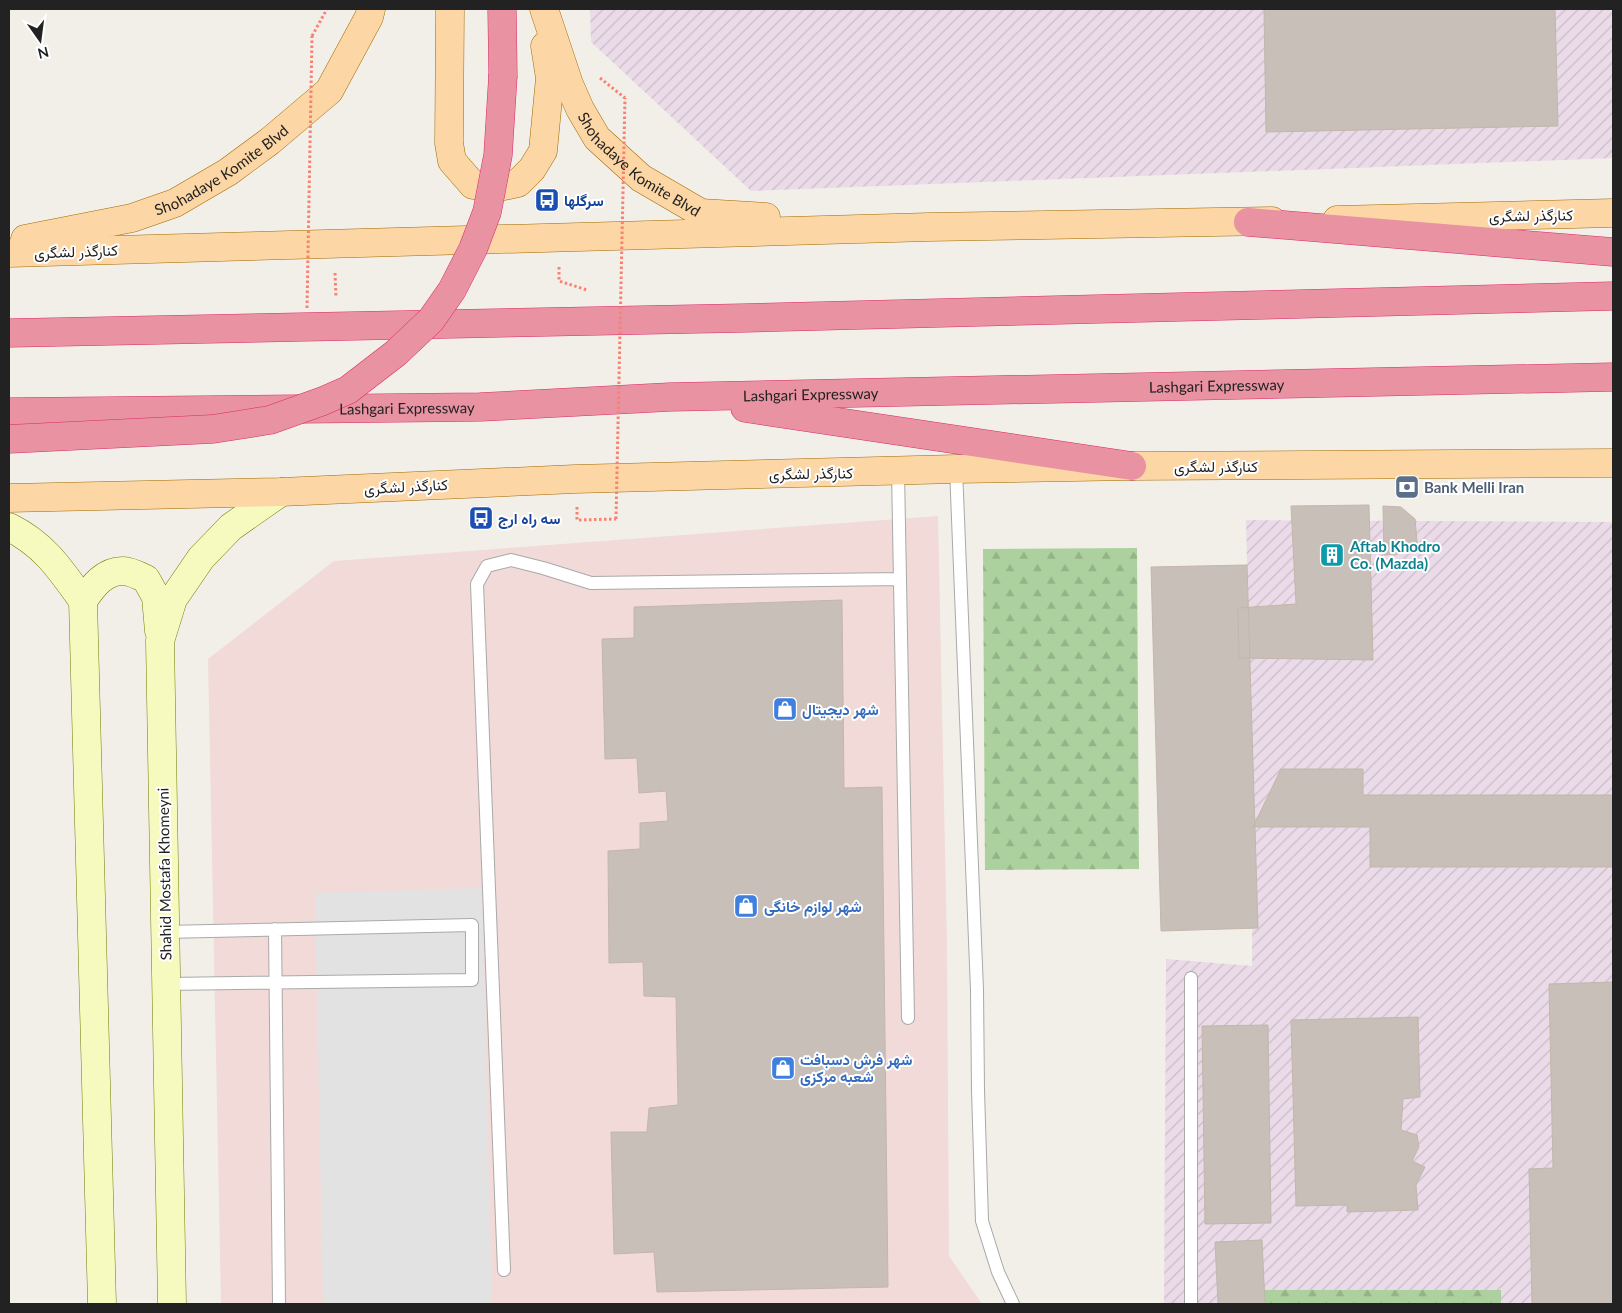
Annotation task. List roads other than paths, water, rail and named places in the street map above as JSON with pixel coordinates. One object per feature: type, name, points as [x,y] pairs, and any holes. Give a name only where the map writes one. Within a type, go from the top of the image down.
[{"type":"highway","points":[[9,439],[213,429],[270,420],[324,401],[348,390],[396,353],[431,320],[452,290],[473,249],[487,212],[498,155],[503,75],[502,9]]},
{"type":"highway","points":[[1248,222],[1613,252]]},
{"type":"highway","points":[[9,333],[744,318],[1613,296]]},
{"type":"highway","name":"Lashgari Expressway","points":[[9,412],[480,406],[670,397],[1613,377]]},
{"type":"highway","points":[[670,397],[1132,466]]},
{"type":"main road","name":"Shohadaye Komite Blvd","points":[[9,242],[132,218],[175,203],[228,172],[270,141],[329,91],[371,9]]},
{"type":"main road","points":[[450,9],[449,143],[452,161],[473,185],[494,188],[518,183],[532,168],[542,151],[550,78],[542,9]]},
{"type":"main road","name":"Shohadaye Komite Blvd","points":[[542,9],[569,84],[580,109],[597,138],[641,178],[701,213],[929,228]]},
{"type":"main road","points":[[1600,213],[1613,198]]},
{"type":"main road","name":"کنارگذر لشگری","points":[[9,253],[929,228],[1600,213]]},
{"type":"main road","name":"کنارگذر لشگری","points":[[9,498],[281,492],[575,478],[956,469],[1132,466],[1613,464]]},
{"type":"main road","name":"Shahid Mostafa Khomeyni","points":[[172,1304],[160,641],[173,599],[201,558],[231,527],[281,492]]},
{"type":"main road","points":[[9,527],[26,535],[53,560],[83,601],[102,1304]]},
{"type":"main road","points":[[83,601],[94,586],[106,575],[124,571],[146,579],[156,597],[160,641]]},
{"type":"lane","points":[[956,469],[977,990],[982,1221],[998,1272],[1013,1304]]},
{"type":"lane","points":[[898,471],[908,1018]]},
{"type":"lane","points":[[504,1270],[477,584],[487,566],[511,560],[591,583],[900,579]]},
{"type":"lane","points":[[165,932],[472,925],[472,980],[166,984]]},
{"type":"lane","points":[[275,929],[280,1304]]},
{"type":"lane","points":[[1191,978],[1191,1304]]},
{"type":"place","name":"سرگلها","points":[[547,200]]},
{"type":"place","name":"Bank Melli Iran","points":[[1407,487]]},
{"type":"place","name":"سه راه ارج","points":[[481,518]]},
{"type":"place","name":"Aftab Khodro Co. (Mazda)","points":[[1332,555]]},
{"type":"place","name":"شهر دیجیتال","points":[[785,709]]},
{"type":"place","name":"شهر لوازم خانگی","points":[[746,906]]},
{"type":"place","name":"شهر فرش دسبافت شعبه مرکزی","points":[[783,1068]]}]
